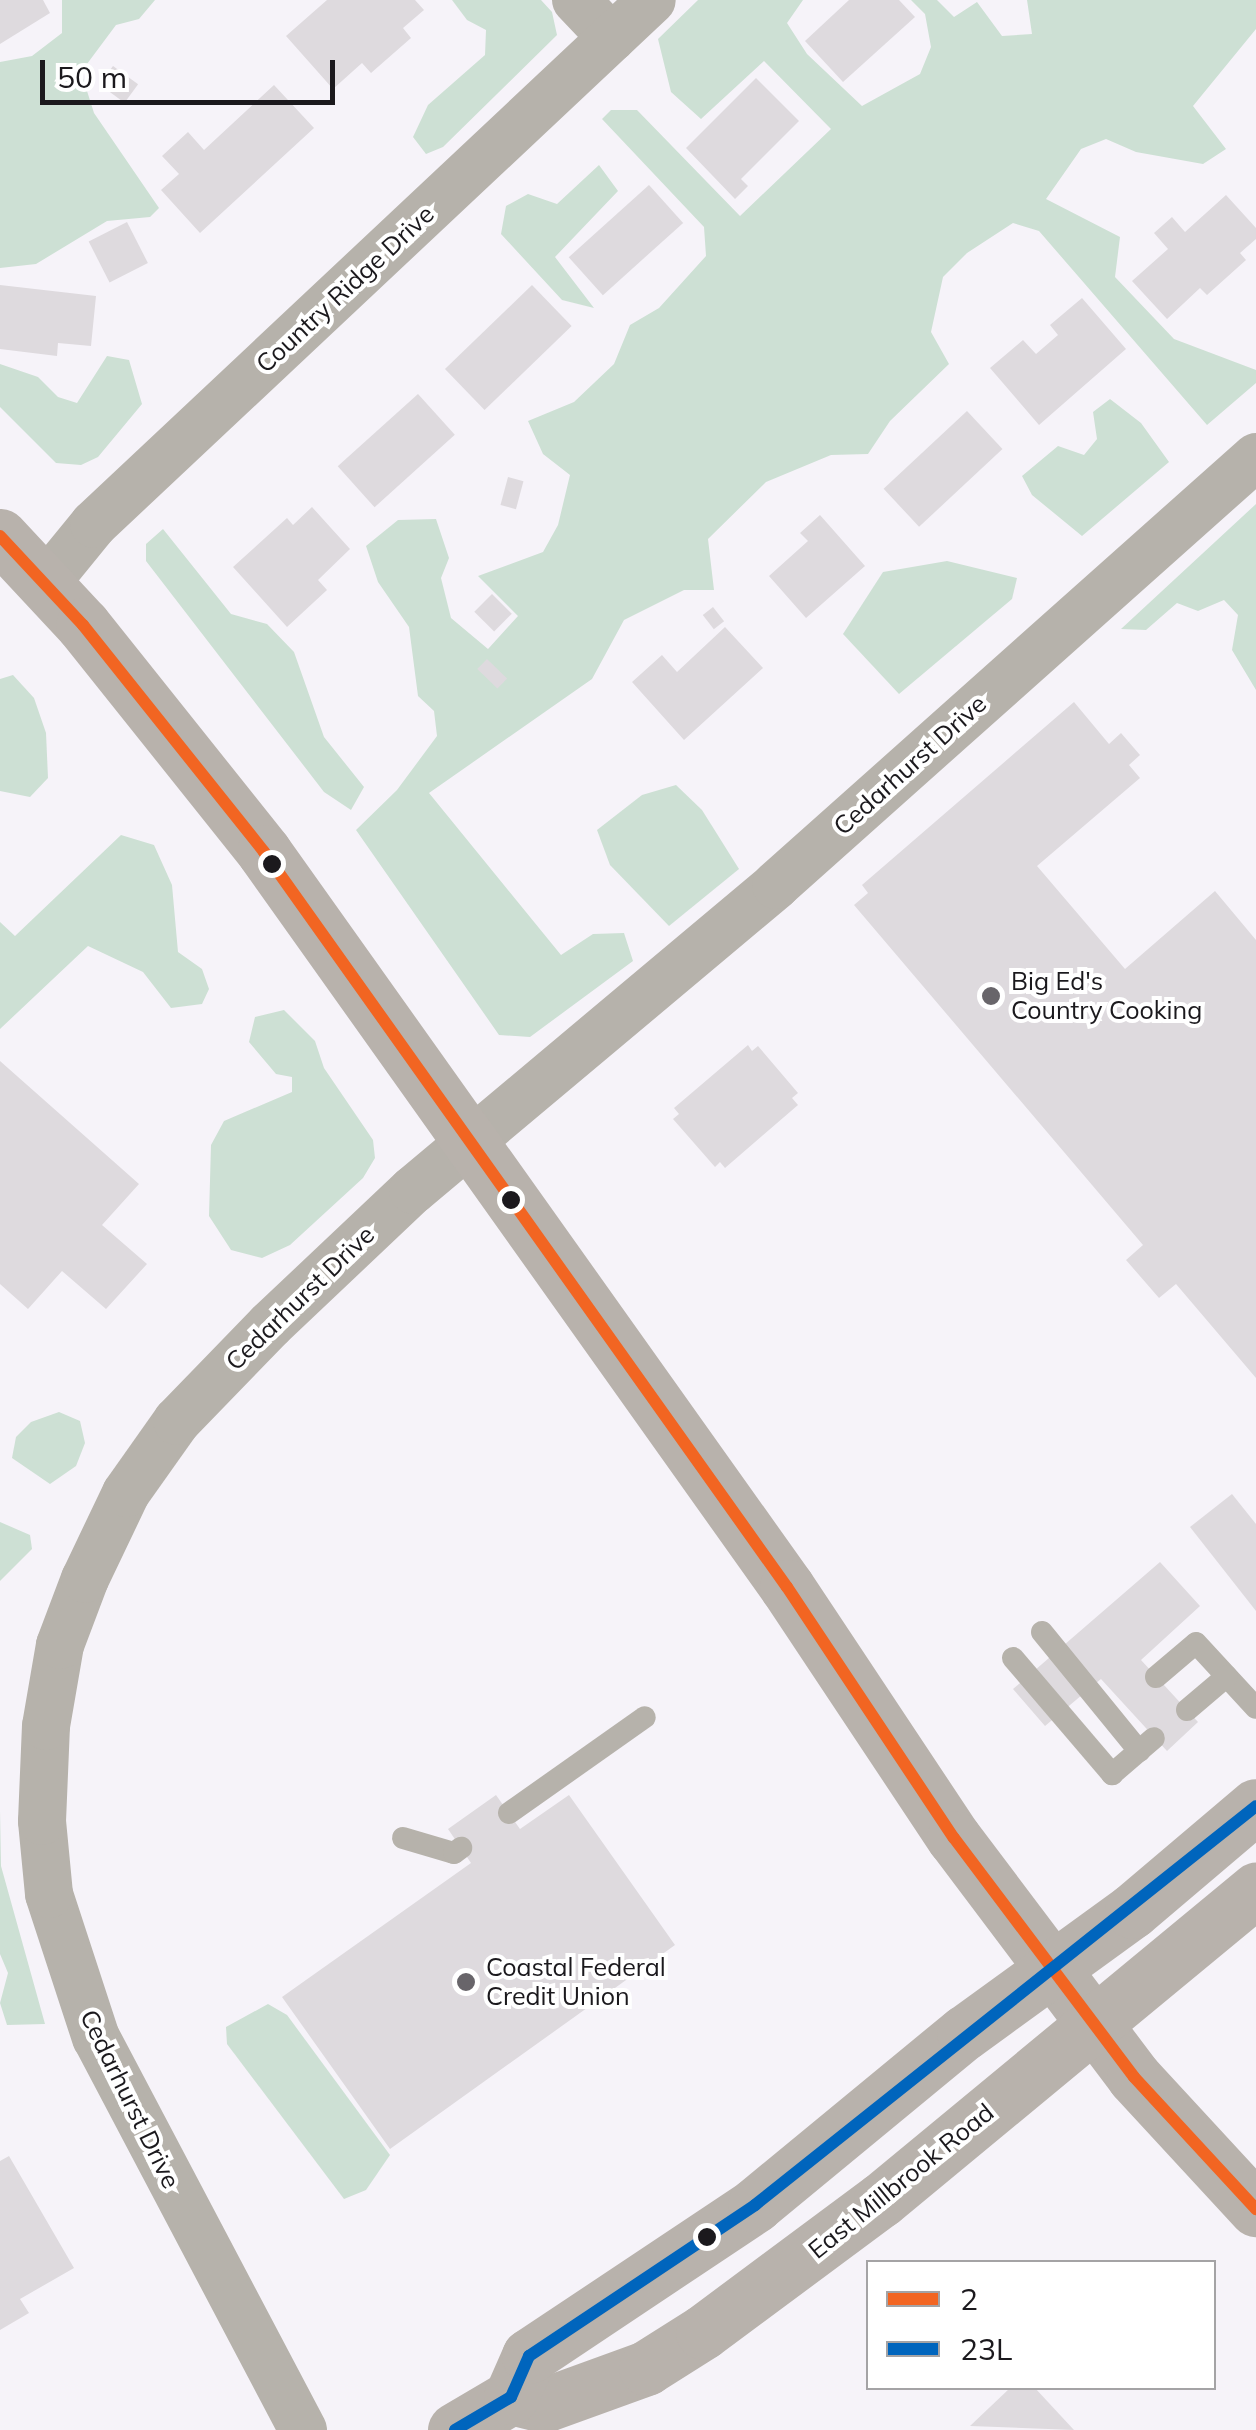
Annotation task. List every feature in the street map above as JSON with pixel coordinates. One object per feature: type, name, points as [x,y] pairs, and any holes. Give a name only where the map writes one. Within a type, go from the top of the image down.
[{"type":"main road","points":[[0,536],[45,584],[219,794],[473,1139],[787,1586],[898,1758],[1051,1968],[1094,2026],[1256,2209]]},
{"type":"main road","points":[[454,2430],[511,2396],[529,2356],[754,2205],[1051,1968],[1132,1911],[1256,1806]]},
{"type":"main road","name":"East Millbrook Road","points":[[511,2396],[544,2405],[646,2368],[703,2332],[838,2234],[1256,1890]]},
{"type":"street","points":[[576,0],[612,38]]},
{"type":"street","name":"Country Ridge Drive","points":[[45,584],[94,524],[652,0]]},
{"type":"street","name":"Cedarhurst Drive","points":[[303,2430],[92,2029],[50,1894],[42,1821],[46,1726],[60,1645],[85,1578],[126,1493],[177,1421],[270,1325],[473,1139],[761,898],[1256,457]]},
{"type":"lane","points":[[1013,1658],[1112,1774],[1147,1744],[1042,1632]]},
{"type":"lane","points":[[1156,1677],[1196,1642],[1256,1708]]},
{"type":"lane","points":[[1187,1710],[1227,1676]]},
{"type":"lane","points":[[1084,1741],[1118,1711]]},
{"type":"lane","points":[[510,1813],[645,1717]]},
{"type":"lane","points":[[403,1838],[454,1854],[461,1848]]},
{"type":"green space","points":[[62,0],[155,0],[139,19],[116,25],[81,72],[94,113],[159,208],[150,217],[107,221],[36,264],[0,268],[0,62],[32,56],[62,33]]},
{"type":"green space","points":[[452,0],[541,0],[552,12],[557,35],[443,147],[426,154],[413,137],[428,105],[485,55],[486,30],[467,20]]},
{"type":"green space","points":[[698,0],[803,0],[787,23],[807,54],[862,106],[920,74],[931,47],[925,14],[911,0],[937,0],[954,17],[977,2],[1002,36],[1032,34],[1027,0],[1256,0],[1256,29],[1193,106],[1226,149],[1203,164],[1136,152],[1106,139],[1081,149],[1046,199],[1120,237],[1115,277],[1174,339],[1256,370],[1256,383],[1207,425],[1039,231],[1013,223],[967,253],[943,277],[931,332],[949,364],[890,421],[868,454],[831,455],[766,482],[708,539],[714,590],[684,590],[624,620],[592,679],[429,793],[561,955],[593,934],[624,933],[633,961],[530,1037],[499,1035],[356,830],[397,790],[437,736],[434,711],[418,696],[409,627],[378,582],[366,546],[398,520],[436,519],[449,558],[441,578],[451,618],[488,649],[518,616],[478,576],[543,552],[558,525],[570,475],[543,454],[528,421],[574,402],[614,364],[630,325],[659,308],[706,256],[704,227],[602,119],[611,110],[637,110],[740,216],[831,129],[764,61],[701,119],[671,92],[658,39]]},
{"type":"green space","points":[[599,165],[618,191],[555,257],[594,308],[562,300],[501,234],[506,206],[528,194],[557,204]]},
{"type":"green space","points":[[107,356],[129,360],[142,404],[98,457],[81,465],[56,463],[0,407],[0,364],[38,377],[58,397],[77,403]]},
{"type":"green space","points":[[1110,399],[1141,423],[1169,462],[1082,536],[1032,495],[1022,476],[1058,446],[1084,455],[1097,439],[1093,412]]},
{"type":"green space","points":[[1256,504],[1256,690],[1232,650],[1238,615],[1224,600],[1198,611],[1177,603],[1146,630],[1121,629]]},
{"type":"green space","points":[[163,529],[231,614],[267,624],[294,652],[324,737],[364,787],[351,810],[324,792],[146,561],[146,544]]},
{"type":"green space","points":[[947,561],[1017,578],[1012,599],[899,694],[843,634],[883,572]]},
{"type":"green space","points":[[13,675],[34,698],[46,733],[48,778],[30,797],[0,791],[0,679]]},
{"type":"green space","points":[[676,785],[702,810],[739,869],[669,926],[610,865],[597,830],[642,795]]},
{"type":"green space","points":[[121,835],[154,845],[172,885],[178,952],[202,969],[209,989],[202,1004],[171,1008],[143,972],[88,946],[0,1029],[0,922],[15,936]]},
{"type":"green space","points":[[284,1010],[315,1041],[324,1068],[373,1140],[375,1158],[363,1178],[290,1245],[262,1258],[231,1250],[209,1216],[211,1145],[224,1121],[292,1092],[292,1077],[276,1074],[249,1042],[255,1017]]},
{"type":"green space","points":[[59,1412],[80,1421],[85,1443],[76,1466],[50,1484],[12,1458],[16,1437],[31,1422]]},
{"type":"green space","points":[[0,1522],[30,1535],[32,1549],[0,1581]]},
{"type":"green space","points":[[0,1810],[1,1866],[45,2024],[7,2025],[0,2003],[8,1973],[0,1954]]},
{"type":"green space","points":[[268,2004],[287,2015],[390,2155],[366,2190],[344,2199],[227,2044],[226,2027]]},
{"type":"building","points":[[0,0],[43,0],[50,13],[0,44]]},
{"type":"building","points":[[327,0],[415,0],[424,10],[403,28],[411,38],[371,73],[362,63],[333,89],[286,36]]},
{"type":"building","points":[[849,0],[899,0],[915,17],[843,82],[805,41]]},
{"type":"building","points":[[113,66],[138,84],[125,103],[99,85]]},
{"type":"building","points":[[756,78],[799,121],[741,179],[748,186],[735,199],[686,148]]},
{"type":"building","points":[[274,85],[314,128],[200,233],[161,190],[179,174],[162,156],[188,132],[204,150]]},
{"type":"building","points":[[649,185],[683,223],[603,295],[569,257]]},
{"type":"building","points":[[1226,195],[1256,228],[1256,239],[1240,253],[1246,260],[1207,295],[1200,288],[1167,319],[1132,281],[1168,249],[1154,233],[1172,217],[1185,232]]},
{"type":"building","points":[[127,222],[148,263],[110,283],[89,242]]},
{"type":"building","points":[[0,285],[96,296],[91,346],[58,343],[57,356],[0,349]]},
{"type":"building","points":[[532,285],[572,326],[485,410],[445,369]]},
{"type":"building","points":[[1082,298],[1126,349],[1039,425],[990,368],[1023,340],[1036,354],[1058,335],[1050,325]]},
{"type":"building","points":[[418,394],[455,435],[375,507],[338,466]]},
{"type":"building","points":[[967,411],[1002,449],[919,527],[884,489]]},
{"type":"building","points":[[508,477],[523,481],[516,509],[500,505]]},
{"type":"building","points":[[312,507],[350,549],[318,580],[327,590],[287,627],[233,567],[287,518],[293,525]]},
{"type":"building","points":[[820,515],[865,566],[806,618],[769,576],[808,541],[800,533]]},
{"type":"building","points":[[492,594],[512,614],[494,631],[474,612]]},
{"type":"building","points":[[713,607],[724,621],[714,629],[703,615]]},
{"type":"building","points":[[725,627],[763,668],[684,740],[632,682],[662,655],[677,672]]},
{"type":"building","points":[[487,659],[507,678],[497,689],[477,669]]},
{"type":"building","points":[[1074,702],[1109,744],[1121,733],[1140,755],[1129,765],[1140,778],[1037,866],[1125,969],[1215,891],[1256,940],[1256,1378],[1176,1284],[1159,1298],[1126,1260],[1143,1245],[854,905],[868,893],[862,885]]},
{"type":"building","points":[[748,1045],[752,1051],[758,1046],[798,1093],[792,1098],[798,1105],[725,1168],[720,1162],[715,1167],[673,1119],[679,1114],[674,1108]]},
{"type":"building","points":[[0,1061],[139,1184],[102,1225],[147,1264],[106,1309],[62,1271],[28,1309],[0,1284]]},
{"type":"building","points":[[1232,1494],[1256,1524],[1256,1611],[1190,1527]]},
{"type":"building","points":[[1160,1562],[1200,1606],[1141,1660],[1198,1722],[1167,1751],[1101,1679],[1045,1726],[1013,1689]]},
{"type":"building","points":[[496,1795],[520,1829],[569,1795],[675,1945],[390,2149],[282,1997],[471,1863],[448,1829]]},
{"type":"building","points":[[9,2156],[74,2268],[20,2299],[29,2313],[0,2330],[0,2161]]},
{"type":"building","points":[[1008,2390],[1037,2390],[1074,2430],[970,2426]]},
{"type":"transit line","name":"2","points":[[0,536],[83,625],[264,852],[787,1587],[954,1838],[1134,2077],[1256,2209]]},
{"type":"transit line","name":"23L","points":[[455,2430],[511,2397],[529,2356],[755,2205],[1256,1806]]},
{"type":"place","name":"Big Ed's Country Cooking","points":[[991,996]]},
{"type":"place","name":"Coastal Federal Credit Union","points":[[466,1982]]}]
